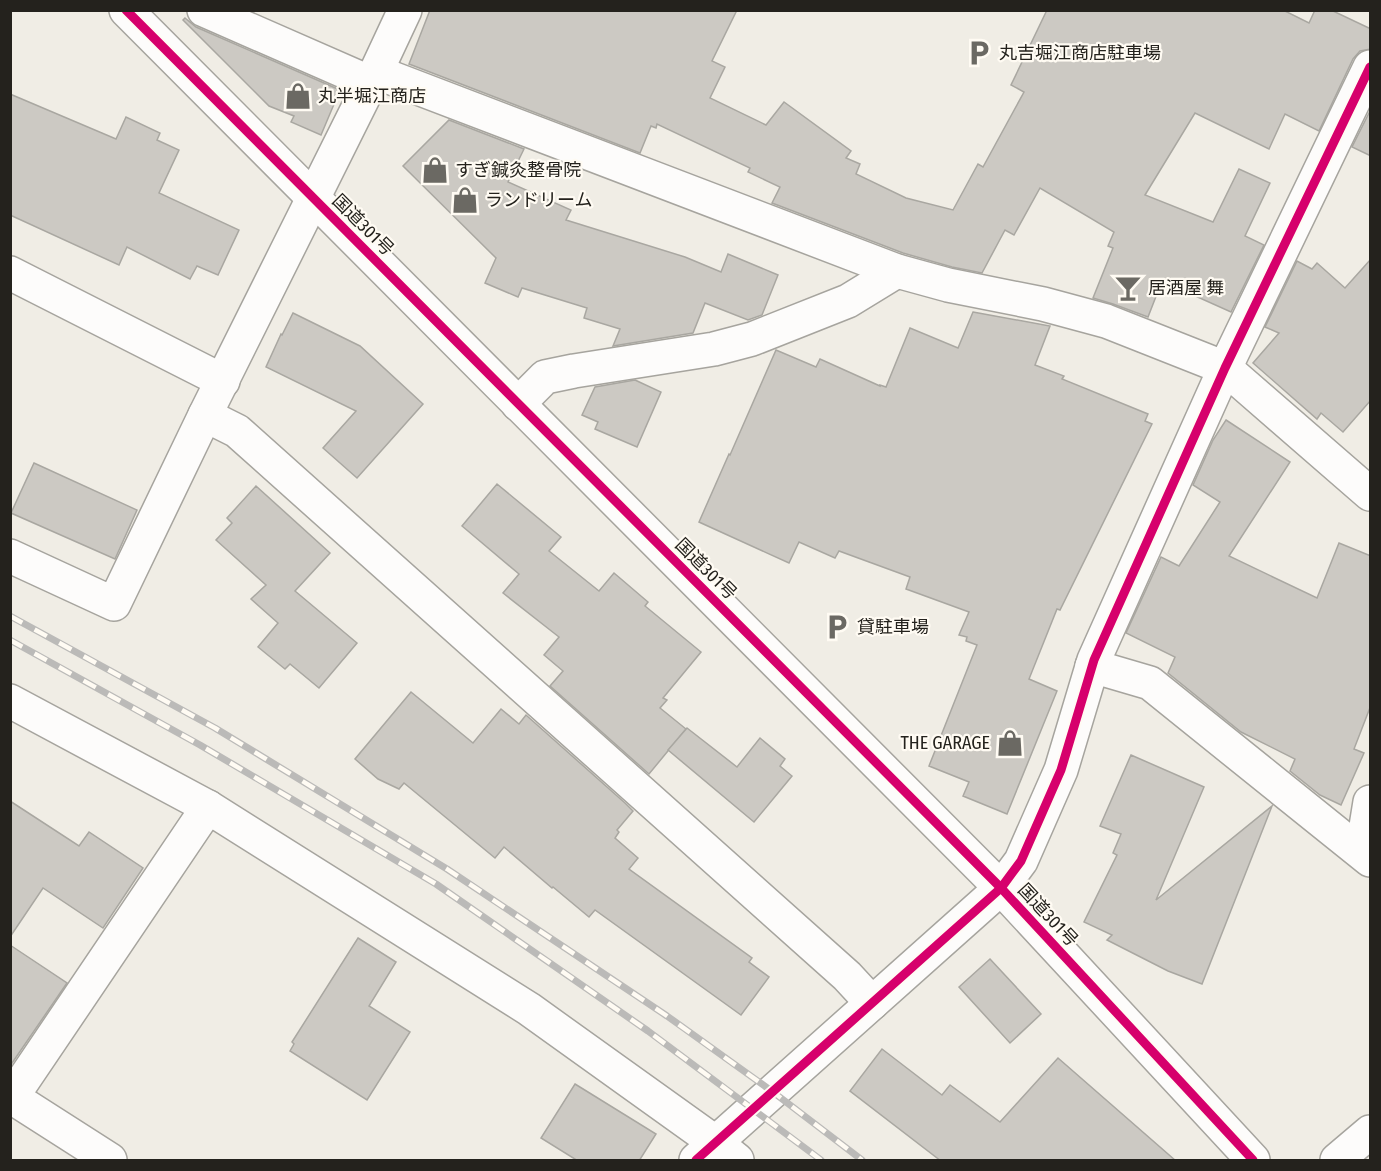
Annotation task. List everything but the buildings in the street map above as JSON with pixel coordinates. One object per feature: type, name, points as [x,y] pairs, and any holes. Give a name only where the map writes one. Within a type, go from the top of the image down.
[{"type":"main road","points":[[204,10],[254,20],[374,78],[897,271],[948,285],[1043,304],[1106,321],[1225,368],[1371,494]]},
{"type":"main road","points":[[10,556],[114,604],[205,415],[374,78],[405,10]]},
{"type":"main road","name":"国道301号","points":[[138,15],[313,199],[1001,888],[1253,1161]]},
{"type":"main road","points":[[10,701],[208,807],[529,1009],[716,1155],[872,1003],[1001,888],[1021,861],[1061,770],[1092,666],[1225,368],[1371,67]]},
{"type":"main road","points":[[518,404],[545,377],[714,350],[752,339],[848,301],[897,271]]},
{"type":"main road","points":[[10,273],[223,381]]},
{"type":"main road","points":[[205,415],[237,430],[847,976],[872,1003]]},
{"type":"main road","points":[[1092,666],[1150,683],[1363,854]]},
{"type":"main road","points":[[1363,854],[1371,802]]},
{"type":"main road","points":[[110,1161],[11,1097],[208,807]]},
{"type":"main road","points":[[1337,1161],[1371,1132]]},
{"type":"railway","points":[[10,616],[215,728],[447,869],[667,1016],[773,1092],[862,1160]]},
{"type":"railway","points":[[10,640],[200,745],[436,884],[648,1031],[821,1160]]},
{"type":"cycle path","points":[[126,10],[1001,888],[1253,1160]]},
{"type":"cycle path","points":[[696,1160],[1001,888],[1021,861],[1061,770],[1094,660],[1225,368],[1370,67]]},
{"type":"place","name":"丸吉堀江商店駐車場","points":[[979,53]]},
{"type":"place","name":"丸半堀江商店","points":[[298,96]]},
{"type":"place","name":"すぎ鍼灸整骨院","points":[[435,170]]},
{"type":"place","name":"ランドリーム","points":[[465,200]]},
{"type":"place","name":"居酒屋 舞","points":[[1128,288]]},
{"type":"place","name":"貸駐車場","points":[[837,627]]},
{"type":"place","name":"THE GARAGE","points":[[1010,743]]}]
